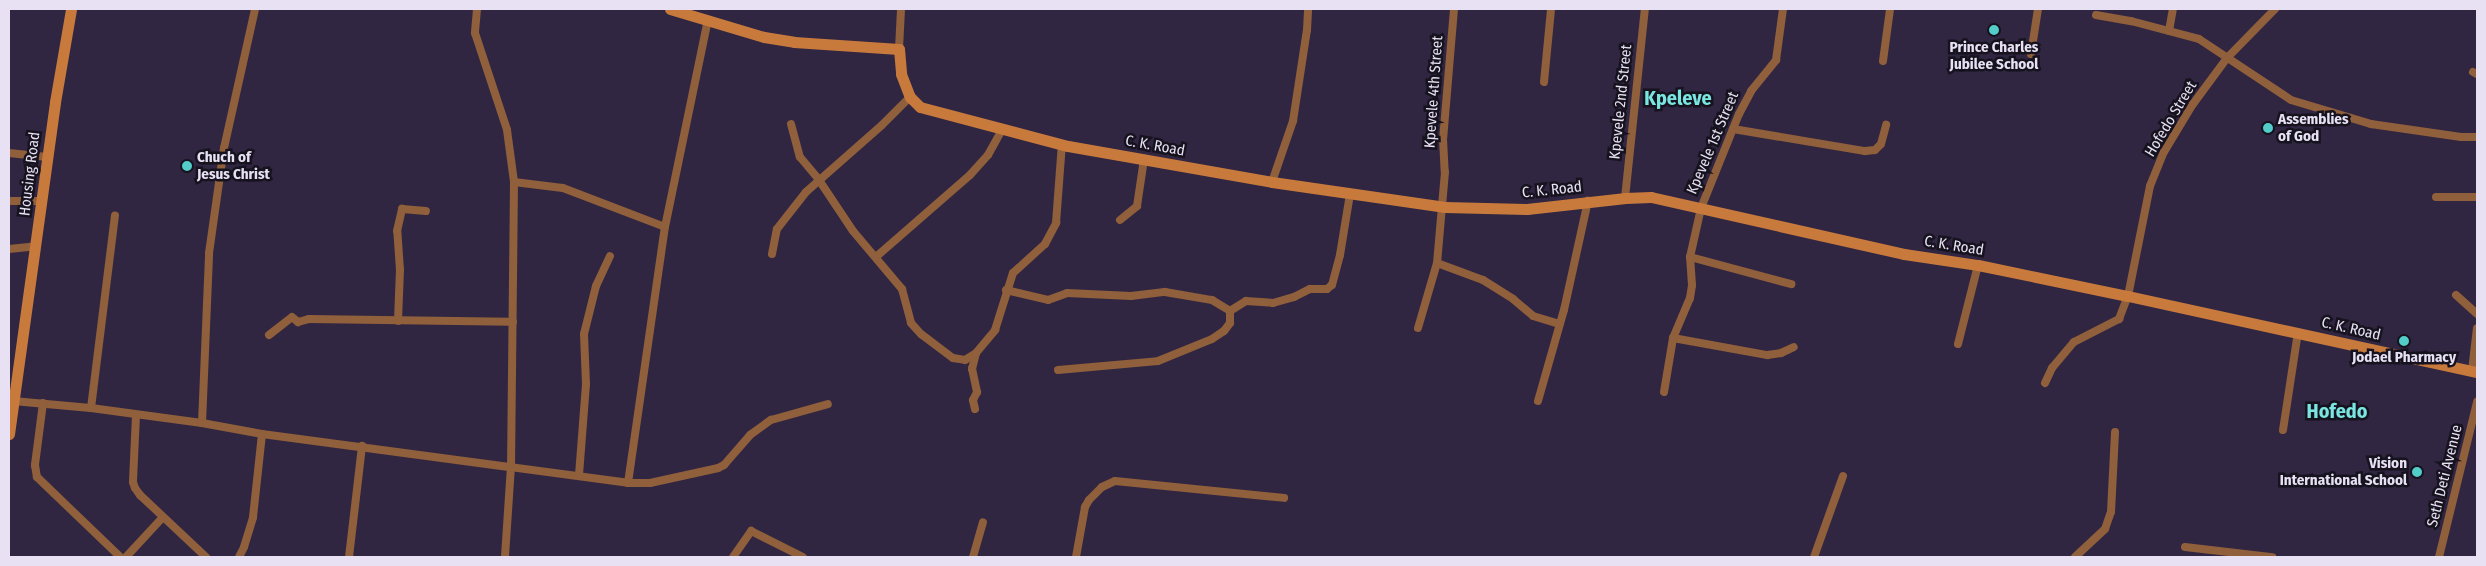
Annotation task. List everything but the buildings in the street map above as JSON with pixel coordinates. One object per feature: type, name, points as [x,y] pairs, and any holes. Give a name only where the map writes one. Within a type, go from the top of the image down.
[{"type":"street","name":"Housing Road","points":[[9,428],[47,157],[71,9]]},
{"type":"street","points":[[202,423],[209,253],[224,148],[255,9]]},
{"type":"street","points":[[477,9],[475,33],[507,130],[514,182],[511,466],[505,557]]},
{"type":"street","points":[[670,9],[764,37],[794,42],[899,50]]},
{"type":"street","points":[[772,254],[777,229],[806,192],[910,97],[900,74],[901,9]]},
{"type":"street","points":[[1272,182],[1292,121],[1307,30],[1308,9]]},
{"type":"street","name":"Kpevele 4th Street","points":[[1418,328],[1437,263],[1445,172],[1443,139],[1454,9]]},
{"type":"street","points":[[1544,82],[1551,9]]},
{"type":"street","name":"Kpevele 2nd Street","points":[[1626,198],[1645,9]]},
{"type":"street","name":"Kpevele 1st Street","points":[[1664,392],[1674,338],[1690,298],[1692,285],[1690,257],[1701,208],[1733,129],[1751,91],[1776,60],[1783,9]]},
{"type":"street","points":[[1883,61],[1890,9]]},
{"type":"street","points":[[2031,54],[2038,9]]},
{"type":"street","points":[[2169,31],[2172,9]]},
{"type":"street","name":"Hofedo Street","points":[[2045,383],[2052,368],[2074,342],[2084,335],[2100,331],[2120,319],[2128,296],[2150,186],[2164,152],[2193,104],[2227,58],[2276,9]]},
{"type":"street","points":[[2096,15],[2199,39],[2291,100],[2306,105],[2371,124],[2461,138],[2477,137]]},
{"type":"street","points":[[628,482],[665,227],[708,20]]},
{"type":"street","name":"C. K. Road","points":[[910,97],[926,110],[1062,144],[1272,182],[1350,194],[1441,206],[1518,209],[1588,201],[1651,198],[1904,254],[1978,265],[2128,296],[2475,372]]},
{"type":"street","points":[[791,124],[798,153],[820,180],[853,231],[902,289],[912,323],[921,334],[953,358],[965,360],[976,353],[995,330],[1006,290],[1013,273],[1045,244],[1056,223],[1062,144]]},
{"type":"street","points":[[1733,129],[1866,151],[1875,150],[1881,144],[1886,125]]},
{"type":"street","points":[[876,256],[970,175],[988,155],[1003,128]]},
{"type":"street","points":[[9,153],[47,157]]},
{"type":"street","points":[[1120,220],[1137,206],[1144,159]]},
{"type":"street","points":[[514,182],[563,188],[665,227]]},
{"type":"street","points":[[1006,290],[1048,300],[1067,293],[1132,296],[1166,292],[1212,300],[1226,310],[1230,310],[1246,301],[1273,303],[1310,290],[1329,289],[1340,255],[1350,194]]},
{"type":"street","points":[[2436,196],[2477,197]]},
{"type":"street","points":[[9,201],[42,200]]},
{"type":"street","points":[[1538,401],[1560,324],[1588,201]]},
{"type":"street","points":[[398,321],[400,270],[397,230],[402,209],[426,211]]},
{"type":"street","points":[[91,408],[115,215]]},
{"type":"street","points":[[9,249],[36,246]]},
{"type":"street","points":[[579,475],[586,384],[584,334],[596,286],[610,256]]},
{"type":"street","points":[[1690,257],[1791,284]]},
{"type":"street","points":[[1437,263],[1483,280],[1513,299],[1533,316],[1560,324]]},
{"type":"street","points":[[1958,344],[1978,265]]},
{"type":"street","points":[[2456,296],[2477,314]]},
{"type":"street","points":[[1058,370],[1158,361],[1212,339],[1228,327],[1230,310]]},
{"type":"street","points":[[269,335],[292,317],[298,322],[309,319],[514,322]]},
{"type":"street","points":[[2475,372],[2477,328]]},
{"type":"street","points":[[2283,430],[2298,332]]},
{"type":"street","points":[[1674,338],[1767,355],[1781,353],[1794,347]]},
{"type":"street","points":[[974,409],[974,400],[977,392],[972,369],[976,353]]},
{"type":"street","points":[[14,401],[91,408],[202,423],[262,434],[628,482],[665,481],[718,468],[724,465],[750,435],[771,420],[828,404]]},
{"type":"street","name":"Seth Deti Avenue","points":[[2439,557],[2477,402]]},
{"type":"street","points":[[43,403],[35,465],[37,477],[120,557]]},
{"type":"street","points":[[136,415],[132,482],[140,495],[206,557]]},
{"type":"street","points":[[2075,557],[2105,529],[2111,512],[2114,432]]},
{"type":"street","points":[[239,557],[253,517],[262,434]]},
{"type":"street","points":[[349,557],[362,446]]},
{"type":"street","points":[[1814,557],[1843,476]]},
{"type":"street","points":[[1076,557],[1087,503],[1102,486],[1115,482],[1284,498]]},
{"type":"street","points":[[126,557],[163,517]]},
{"type":"street","points":[[973,557],[983,522]]},
{"type":"street","points":[[733,557],[751,531],[803,557]]},
{"type":"street","points":[[2185,547],[2272,557]]},
{"type":"place","name":"Prince Charles Jubilee School","points":[[1994,30]]},
{"type":"place","name":"Assemblies of God","points":[[2268,128]]},
{"type":"place","name":"Chuch of Jesus Christ","points":[[187,166]]},
{"type":"place","name":"Jodael Pharmacy","points":[[2404,341]]},
{"type":"place","name":"Vision International School","points":[[2417,472]]},
{"type":"district","name":"Kpeleve","points":[[1678,98]]},
{"type":"district","name":"Hofedo","points":[[2337,411]]}]
